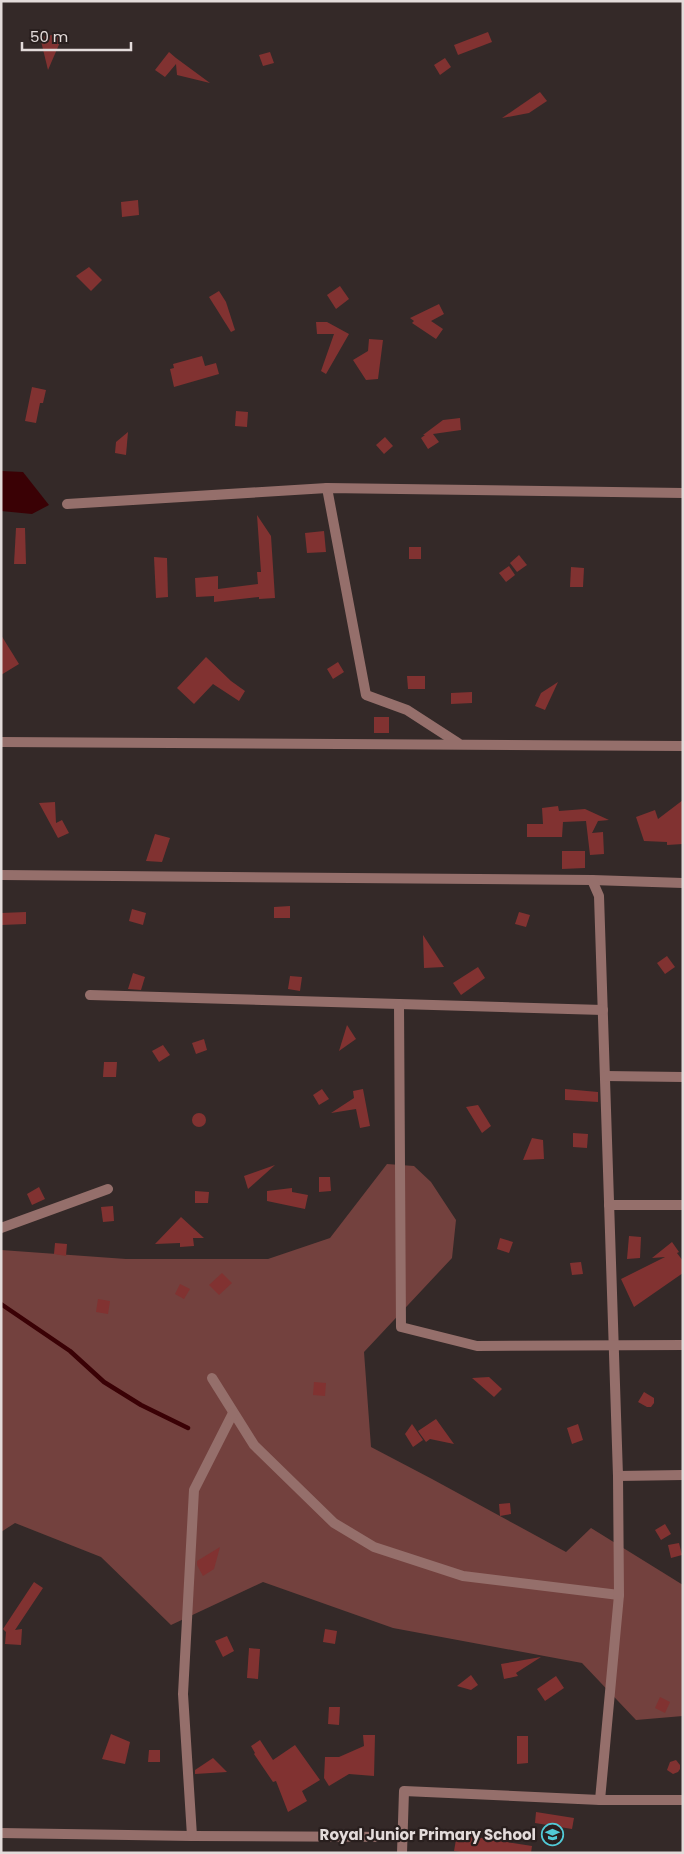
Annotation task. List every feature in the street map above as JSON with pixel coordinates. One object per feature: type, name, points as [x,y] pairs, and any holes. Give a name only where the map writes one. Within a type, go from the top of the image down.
[{"type":"street","points":[[67,504],[327,488],[683,493]]},
{"type":"street","points":[[327,488],[366,695],[407,710],[459,744]]},
{"type":"street","points":[[1,742],[683,746]]},
{"type":"street","points":[[1,875],[592,880],[683,883]]},
{"type":"street","points":[[592,880],[599,896],[618,1476],[619,1595],[600,1800]]},
{"type":"street","points":[[90,995],[602,1010]]},
{"type":"street","points":[[399,1004],[401,1327],[477,1346],[683,1345]]},
{"type":"street","points":[[605,1076],[683,1076]]},
{"type":"street","points":[[1,1228],[108,1189]]},
{"type":"street","points":[[609,1205],[683,1205]]},
{"type":"street","points":[[212,1378],[254,1445],[334,1523],[374,1547],[462,1576],[619,1595]]},
{"type":"street","points":[[192,1836],[184,1694],[194,1490],[233,1413]]},
{"type":"street","points":[[618,1476],[683,1475]]},
{"type":"street","points":[[402,1853],[404,1791],[600,1800],[683,1800]]},
{"type":"street","points":[[1,1832],[192,1836],[402,1837]]},
{"type":"shaded area","points":[[1,471],[23,472],[49,505],[32,514],[1,511]]},
{"type":"shaded area","points":[[387,1164],[414,1166],[431,1182],[456,1220],[452,1258],[364,1352],[371,1447],[566,1552],[591,1528],[683,1585],[683,1716],[636,1720],[582,1663],[393,1628],[263,1582],[171,1625],[101,1557],[15,1523],[1,1532],[1,1250],[126,1259],[268,1259],[330,1238]]},
{"type":"building","points":[[488,32],[492,42],[458,55],[454,45]]},
{"type":"building","points":[[64,33],[48,70],[40,37]]},
{"type":"building","points":[[169,52],[210,83],[177,75],[176,64],[165,77],[155,70]]},
{"type":"building","points":[[270,52],[274,63],[263,66],[259,55]]},
{"type":"building","points":[[445,58],[451,67],[440,75],[434,65]]},
{"type":"building","points":[[540,92],[547,101],[529,113],[502,118]]},
{"type":"building","points":[[138,200],[139,215],[122,217],[121,202]]},
{"type":"building","points":[[89,267],[102,280],[91,291],[76,276]]},
{"type":"building","points":[[340,286],[349,299],[336,309],[327,295]]},
{"type":"building","points":[[219,291],[226,302],[235,330],[231,332],[209,297]]},
{"type":"building","points":[[439,304],[444,314],[431,321],[443,329],[436,339],[412,323],[414,321],[410,318]]},
{"type":"building","points":[[316,322],[327,322],[349,334],[326,374],[321,371],[334,334],[317,334]]},
{"type":"building","points":[[369,339],[383,340],[378,379],[366,380],[353,360],[368,351]]},
{"type":"building","points":[[202,356],[205,366],[216,363],[219,374],[174,387],[170,369],[174,368],[173,364]]},
{"type":"building","points":[[32,387],[46,390],[43,403],[40,403],[36,423],[25,421]]},
{"type":"building","points":[[236,411],[248,412],[247,427],[235,426]]},
{"type":"building","points":[[460,418],[461,430],[433,434],[439,442],[428,449],[421,438],[425,435],[423,435],[443,420]]},
{"type":"building","points":[[128,432],[126,455],[115,453],[116,442]]},
{"type":"building","points":[[385,437],[393,446],[384,454],[376,445]]},
{"type":"building","points":[[257,515],[271,536],[275,598],[259,599],[259,597],[214,602],[214,596],[196,597],[195,578],[218,576],[218,589],[258,584],[257,572],[261,572]]},
{"type":"building","points":[[16,528],[25,528],[26,564],[14,564]]},
{"type":"building","points":[[324,531],[326,552],[307,553],[305,533]]},
{"type":"building","points":[[409,547],[421,547],[421,559],[409,559]]},
{"type":"building","points":[[519,555],[527,565],[517,572],[510,563]]},
{"type":"building","points":[[154,557],[167,558],[168,597],[156,598]]},
{"type":"building","points":[[509,566],[515,575],[506,582],[499,573]]},
{"type":"building","points":[[571,567],[584,568],[583,587],[570,587]]},
{"type":"building","points":[[1,635],[19,664],[1,675]]},
{"type":"building","points":[[206,657],[231,681],[245,691],[239,701],[213,684],[194,704],[177,688]]},
{"type":"building","points":[[338,662],[344,672],[333,679],[327,669]]},
{"type":"building","points":[[407,676],[425,676],[425,689],[408,689]]},
{"type":"building","points":[[558,682],[545,710],[535,706],[541,693]]},
{"type":"building","points":[[472,692],[472,703],[451,704],[451,693]]},
{"type":"building","points":[[374,717],[389,717],[389,733],[374,733]]},
{"type":"building","points":[[683,800],[683,844],[667,845],[667,842],[644,841],[636,817],[655,810],[658,819]]},
{"type":"building","points":[[55,802],[56,823],[62,820],[69,833],[58,838],[39,803]]},
{"type":"building","points":[[558,806],[559,811],[585,809],[609,820],[598,821],[592,833],[603,832],[604,854],[590,855],[586,821],[563,822],[562,837],[527,837],[527,824],[543,824],[542,808]]},
{"type":"building","points":[[155,834],[170,838],[162,862],[146,861]]},
{"type":"building","points":[[562,851],[585,851],[585,868],[562,869]]},
{"type":"building","points":[[290,906],[290,918],[274,918],[274,907]]},
{"type":"building","points":[[132,909],[146,913],[143,925],[129,921]]},
{"type":"building","points":[[26,912],[26,924],[1,925],[1,913]]},
{"type":"building","points":[[519,912],[530,915],[526,927],[515,924]]},
{"type":"building","points":[[423,935],[444,967],[424,968]]},
{"type":"building","points":[[667,956],[675,967],[665,974],[657,963]]},
{"type":"building","points":[[478,967],[485,978],[461,995],[453,983]]},
{"type":"building","points":[[133,973],[145,977],[141,990],[128,989]]},
{"type":"building","points":[[290,976],[302,977],[300,991],[288,989]]},
{"type":"building","points":[[347,1025],[356,1039],[339,1051]]},
{"type":"building","points":[[204,1039],[207,1050],[196,1054],[192,1043]]},
{"type":"building","points":[[163,1045],[170,1055],[159,1062],[152,1051]]},
{"type":"building","points":[[104,1062],[117,1062],[116,1077],[103,1077]]},
{"type":"building","points":[[322,1089],[329,1099],[319,1105],[313,1095]]},
{"type":"building","points":[[363,1089],[370,1126],[360,1128],[356,1109],[331,1113],[354,1098],[353,1091]]},
{"type":"building","points":[[565,1089],[598,1092],[598,1102],[565,1100]]},
{"type":"building","points":[[478,1105],[491,1126],[482,1133],[466,1107]]},
{"type":"building","points":[[199,1113],[204,1115],[206,1120],[204,1125],[199,1127],[194,1125],[192,1120],[194,1115]]},
{"type":"building","points":[[573,1133],[588,1134],[587,1148],[573,1147]]},
{"type":"building","points":[[532,1138],[543,1140],[544,1159],[523,1160]]},
{"type":"building","points":[[275,1165],[248,1189],[244,1176]]},
{"type":"building","points":[[319,1177],[330,1177],[331,1191],[319,1192]]},
{"type":"building","points":[[39,1187],[45,1199],[32,1205],[27,1194]]},
{"type":"building","points":[[292,1188],[292,1192],[308,1195],[305,1209],[267,1201],[267,1191]]},
{"type":"building","points":[[195,1191],[209,1192],[208,1203],[195,1203]]},
{"type":"building","points":[[113,1206],[114,1221],[103,1222],[101,1207]]},
{"type":"building","points":[[181,1217],[204,1238],[193,1238],[194,1246],[180,1247],[180,1243],[155,1244]]},
{"type":"building","points":[[629,1236],[641,1237],[640,1258],[627,1259]]},
{"type":"building","points":[[500,1238],[513,1242],[509,1253],[497,1249]]},
{"type":"building","points":[[672,1242],[683,1261],[683,1273],[634,1307],[621,1279],[665,1257],[652,1258]]},
{"type":"building","points":[[55,1243],[67,1244],[66,1256],[54,1254]]},
{"type":"building","points":[[581,1262],[583,1274],[572,1275],[570,1263]]},
{"type":"building","points":[[222,1273],[232,1283],[219,1295],[209,1285]]},
{"type":"building","points":[[180,1284],[190,1289],[184,1299],[175,1294]]},
{"type":"building","points":[[98,1299],[110,1301],[108,1314],[96,1312]]},
{"type":"building","points":[[489,1377],[502,1389],[494,1397],[472,1378]]},
{"type":"building","points":[[314,1382],[326,1383],[325,1396],[313,1395]]},
{"type":"building","points":[[644,1392],[654,1398],[654,1403],[651,1407],[638,1402]]},
{"type":"building","points":[[436,1419],[454,1444],[430,1439],[426,1442],[418,1431]]},
{"type":"building","points":[[412,1424],[423,1440],[413,1447],[405,1434]]},
{"type":"building","points":[[578,1424],[583,1440],[572,1444],[567,1428]]},
{"type":"building","points":[[510,1503],[511,1514],[500,1516],[499,1504]]},
{"type":"building","points":[[665,1524],[671,1534],[661,1540],[655,1530]]},
{"type":"building","points":[[679,1543],[682,1555],[671,1558],[668,1545]]},
{"type":"building","points":[[220,1547],[214,1569],[203,1576],[197,1561]]},
{"type":"building","points":[[34,1582],[43,1588],[15,1630],[22,1629],[21,1645],[5,1644],[6,1632],[3,1629]]},
{"type":"building","points":[[325,1629],[337,1631],[335,1644],[323,1642]]},
{"type":"building","points":[[227,1636],[234,1651],[223,1657],[215,1641]]},
{"type":"building","points":[[249,1648],[260,1649],[258,1679],[247,1678]]},
{"type":"building","points":[[541,1657],[516,1673],[518,1676],[504,1679],[501,1664]]},
{"type":"building","points":[[471,1675],[478,1685],[471,1690],[457,1686]]},
{"type":"building","points":[[556,1676],[564,1688],[545,1701],[537,1689]]},
{"type":"building","points":[[660,1697],[670,1702],[665,1713],[655,1708]]},
{"type":"building","points":[[329,1707],[340,1707],[339,1725],[328,1724]]},
{"type":"building","points":[[111,1734],[130,1742],[125,1764],[102,1759]]},
{"type":"building","points":[[363,1735],[375,1735],[374,1776],[349,1774],[329,1786],[324,1778],[325,1757],[339,1757],[364,1746]]},
{"type":"building","points":[[517,1736],[528,1736],[528,1763],[517,1764]]},
{"type":"building","points":[[260,1740],[273,1760],[295,1745],[320,1780],[302,1791],[307,1801],[288,1812],[276,1781],[273,1782],[254,1754],[251,1746]]},
{"type":"building","points":[[149,1750],[160,1750],[160,1762],[148,1762]]},
{"type":"building","points":[[213,1758],[227,1772],[195,1774],[195,1770]]},
{"type":"building","points":[[676,1760],[680,1765],[680,1769],[673,1774],[667,1770],[670,1762]]},
{"type":"building","points":[[536,1812],[574,1818],[572,1829],[535,1823]]},
{"type":"building","points":[[457,1834],[532,1846],[531,1853],[468,1853],[454,1851]]},
{"type":"waterway","points":[[1,1304],[70,1351],[104,1382],[141,1405],[188,1428]]},
{"type":"place","name":"Royal Junior Primary School","points":[[552,1834]]}]
